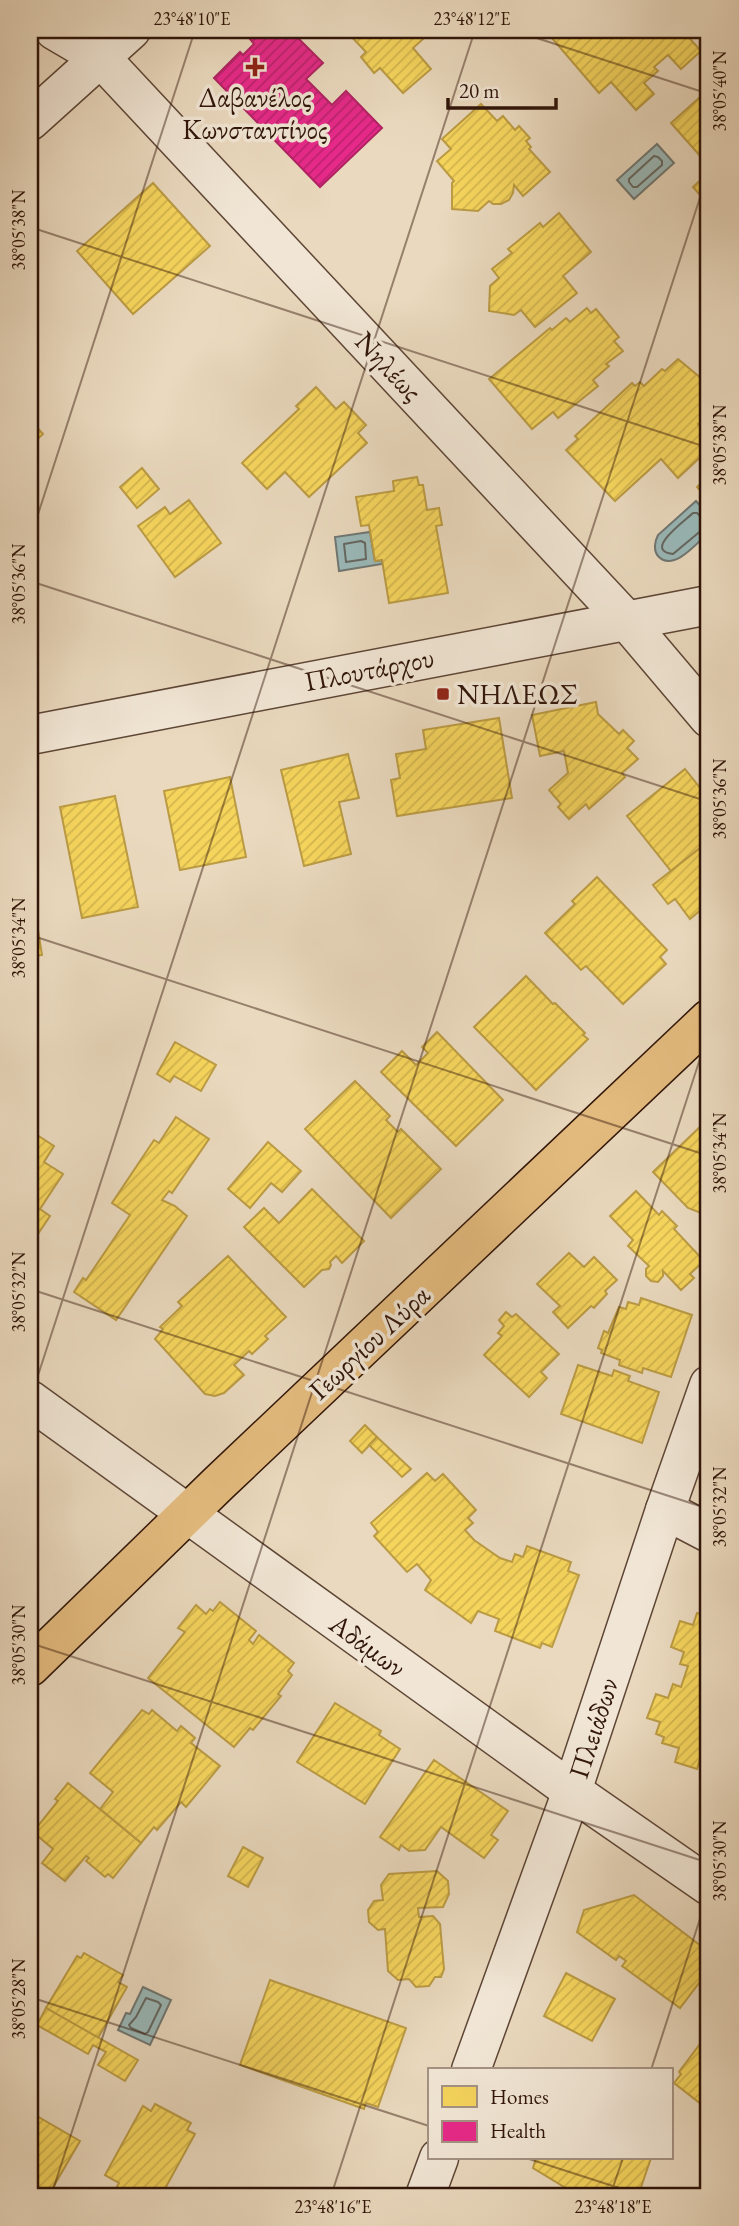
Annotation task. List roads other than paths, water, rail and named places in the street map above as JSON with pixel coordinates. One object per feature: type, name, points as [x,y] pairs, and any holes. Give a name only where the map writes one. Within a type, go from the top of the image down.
[{"type":"main road","name":"Γεωργίου Λύρα","points":[[30,1667],[709,1019]]},
{"type":"street","name":"Νηλέως","points":[[54,30],[100,57],[626,620],[709,718]]},
{"type":"street","points":[[30,121],[131,30]]},
{"type":"street","name":"Πλουτάρχου","points":[[30,735],[709,604]]},
{"type":"street","name":"Πλειάδων","points":[[472,2068],[572,1791],[709,1385]]},
{"type":"street","name":"Αδάμων","points":[[30,1400],[572,1791],[709,1886]]},
{"type":"street","points":[[665,1510],[709,1533]]},
{"type":"street","points":[[425,2196],[438,2160]]},
{"type":"water","points":[[657,144],[674,163],[634,199],[617,180]]},
{"type":"water","points":[[696,501],[709,516],[709,532],[678,559],[664,560],[655,551],[658,535]]},
{"type":"water","points":[[370,532],[375,561],[382,560],[382,564],[339,571],[335,537]]},
{"type":"water","points":[[143,1987],[171,2000],[150,2045],[118,2030],[126,2013],[130,2014]]},
{"type":"place","name":"Δαβανέλος Κωνσταντίνος","points":[[255,67]]},
{"type":"place","name":"ΝΗΛΕΩΣ","points":[[443,694]]}]
